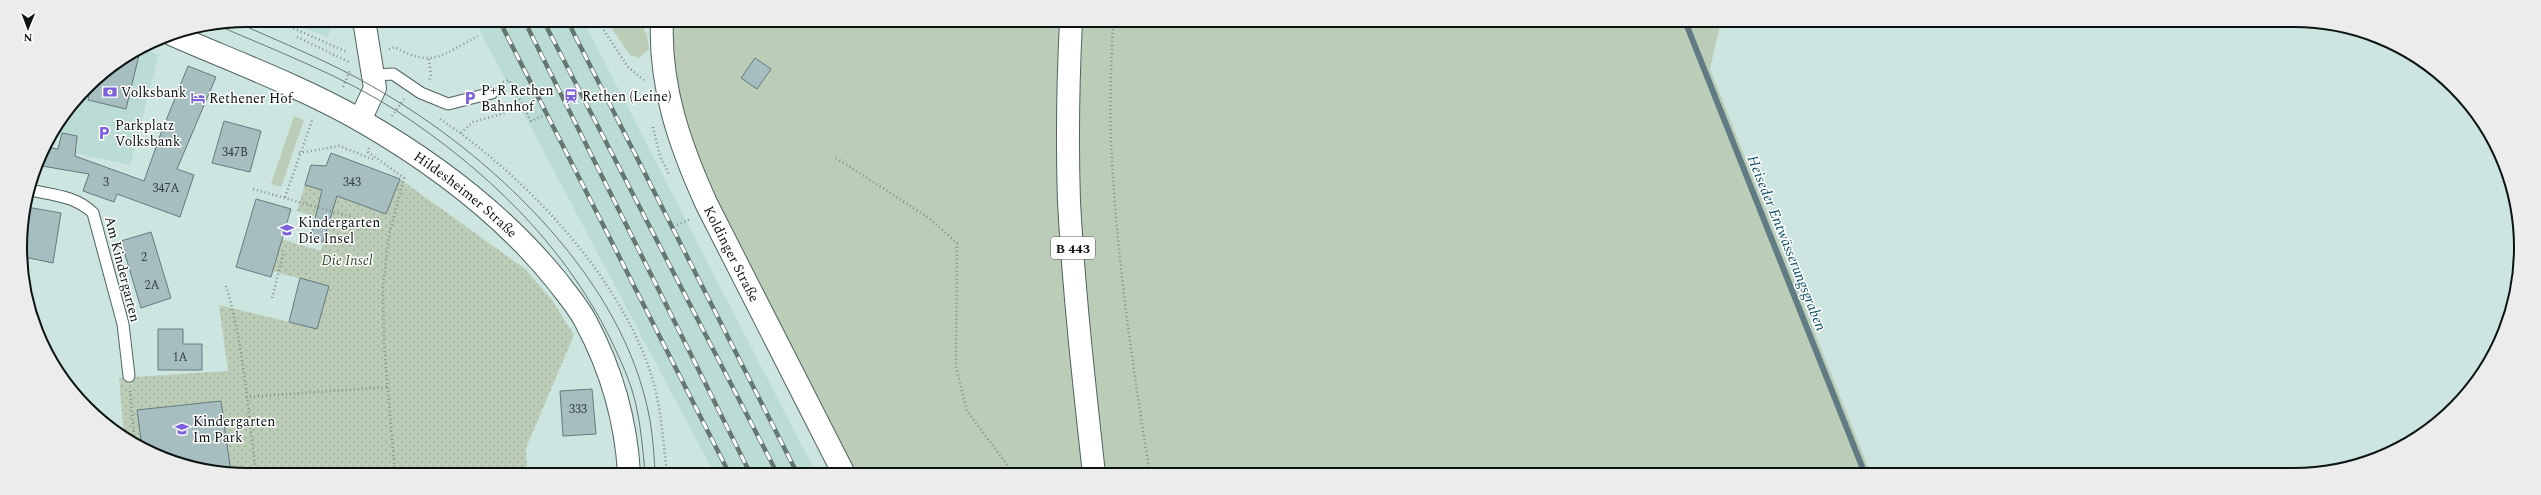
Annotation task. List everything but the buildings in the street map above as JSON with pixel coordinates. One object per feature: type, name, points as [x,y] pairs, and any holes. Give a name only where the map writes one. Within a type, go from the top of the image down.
[{"type":"street","points":[[360,120],[375,88],[374,75],[360,58],[363,27]]},
{"type":"street","name":"Koldinger Straße","points":[[662,27],[660,50],[666,85],[674,121],[687,161],[707,205],[841,468]]},
{"type":"street","name":"B 443","points":[[1071,27],[1069,202],[1078,321],[1093,468]]},
{"type":"street","name":"Hildesheimer Straße","points":[[179,38],[360,120],[450,179],[522,243],[565,291],[586,321],[613,385],[622,420],[628,468]]},
{"type":"lane","points":[[374,75],[393,74],[421,93],[448,104],[497,90]]},
{"type":"lane","name":"Am Kindergarten","points":[[35,191],[73,199],[85,205],[93,213],[123,324],[129,376]]},
{"type":"path","points":[[290,27],[360,58]]},
{"type":"path","points":[[602,27],[628,66],[652,87],[666,85]]},
{"type":"path","points":[[1113,27],[1112,159],[1118,234],[1133,365],[1149,468]]},
{"type":"path","points":[[395,47],[413,57],[429,59],[478,36]]},
{"type":"path","points":[[297,37],[360,58]]},
{"type":"path","points":[[285,197],[315,113],[329,119],[360,58]]},
{"type":"path","points":[[429,59],[431,76]]},
{"type":"path","points":[[505,99],[499,101],[496,92],[500,83],[509,80],[531,121],[542,116]]},
{"type":"path","points":[[390,120],[406,96]]},
{"type":"path","points":[[461,133],[473,122],[505,113],[504,107]]},
{"type":"path","points":[[435,115],[481,148],[550,212],[588,257],[629,322],[651,375],[666,468]]},
{"type":"path","points":[[300,153],[339,146],[377,161],[404,178],[389,235],[383,286],[384,345],[388,387],[389,427],[394,468]]},
{"type":"path","points":[[368,152],[377,161]]},
{"type":"path","points":[[836,158],[929,218],[957,243],[956,367],[967,411],[1010,468]]},
{"type":"path","points":[[253,189],[352,217]]},
{"type":"path","points":[[677,225],[686,221]]},
{"type":"path","points":[[272,298],[284,251]]},
{"type":"path","points":[[226,286],[231,302],[255,468]]},
{"type":"path","points":[[129,376],[134,436]]},
{"type":"path","points":[[246,397],[388,387]]},
{"type":"shaded area","points":[[302,27],[333,27],[327,37]]},
{"type":"shaded area","points":[[478,27],[587,27],[813,468],[711,468]]},
{"type":"shaded area","points":[[149,51],[159,55],[130,165],[57,149],[64,125],[82,102],[102,82],[125,64]]},
{"type":"green space","points":[[611,27],[643,27],[647,35],[649,49],[639,58],[630,55]]},
{"type":"green space","points":[[671,27],[1720,27],[1710,69],[1869,468],[852,468],[684,135],[668,44]]},
{"type":"green space","points":[[294,116],[304,120],[281,187],[271,184]]},
{"type":"green space","name":"Die Insel","points":[[400,179],[525,269],[552,300],[574,335],[526,448],[527,468],[233,468],[204,464],[177,456],[150,445],[123,430],[119,378],[228,371],[219,305],[317,329],[328,286],[272,271],[281,239],[321,251],[329,221],[297,211],[305,184],[386,214]]},
{"type":"waterway","name":"Heiseder Entwässerungsgraben","points":[[1687,27],[1863,468]]},
{"type":"tram line","points":[[247,27],[341,70],[375,88],[418,114],[461,146],[502,181],[541,220],[576,262],[606,307],[630,354],[646,402],[650,420],[655,468]]},
{"type":"tram line","points":[[224,28],[332,76],[376,98],[397,111],[461,158],[491,183],[519,211],[545,240],[569,271],[591,303],[610,338],[625,371],[634,396],[641,430],[645,468]]},
{"type":"railway","points":[[503,27],[726,468]]},
{"type":"railway","points":[[527,27],[748,468]]},
{"type":"railway","points":[[547,27],[774,468]]},
{"type":"railway","points":[[571,27],[794,468]]},
{"type":"place","name":"Volksbank","points":[[110,92]]},
{"type":"place","name":"Rethen (Leine)","points":[[571,96]]},
{"type":"place","name":"Rethener Hof","points":[[198,98]]},
{"type":"place","name":"P+R Rethen Bahnhof","points":[[470,98]]},
{"type":"place","name":"Parkplatz Volksbank","points":[[104,133]]},
{"type":"place","name":"Kindergarten Die Insel","points":[[287,230]]},
{"type":"place","name":"Kindergarten Im Park","points":[[182,429]]}]
